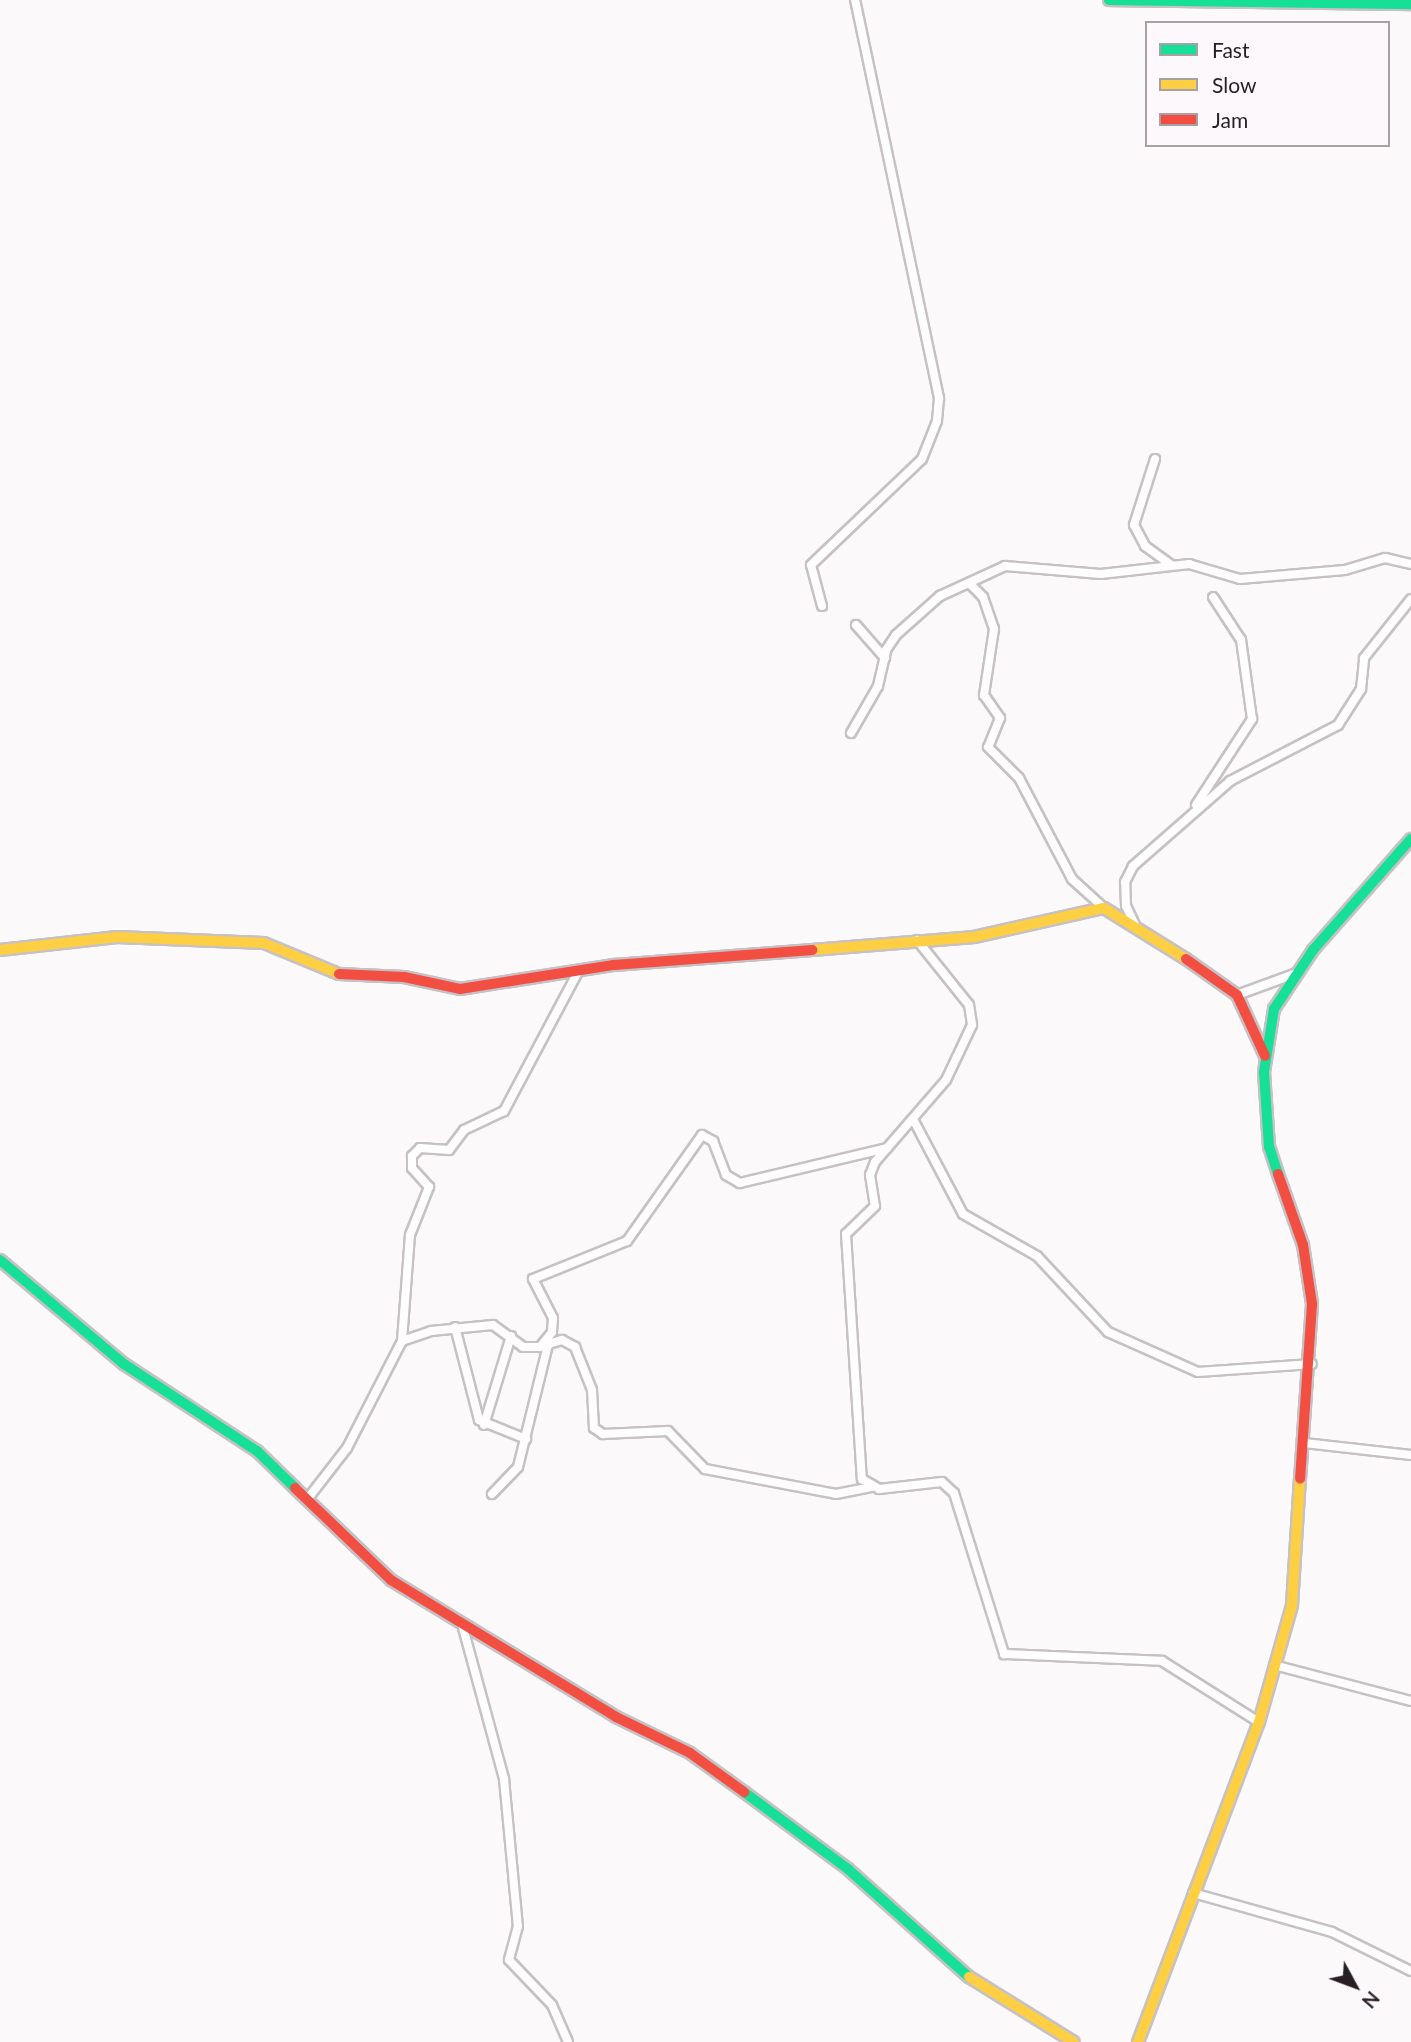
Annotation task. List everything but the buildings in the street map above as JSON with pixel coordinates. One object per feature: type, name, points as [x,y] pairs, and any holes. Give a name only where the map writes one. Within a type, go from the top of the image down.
[{"type":"main road","points":[[1109,0],[1411,4]]},
{"type":"main road","points":[[1138,2042],[1169,1973],[1193,1893],[1259,1722],[1292,1605],[1312,1364],[1311,1281],[1269,1147],[1265,1056],[1274,1009],[1297,973],[1411,839]]},
{"type":"main road","points":[[0,950],[117,937],[264,943],[340,976],[404,977],[447,989],[578,972],[989,935],[1104,908],[1237,995],[1265,1056]]},
{"type":"main road","points":[[0,1260],[124,1364],[257,1451],[309,1497],[391,1580],[739,1787],[848,1868],[976,1983],[1074,2042]]},
{"type":"street","points":[[822,606],[809,576],[812,563],[922,459],[937,421],[939,398],[855,0]]},
{"type":"street","points":[[1156,459],[1133,525],[1145,546],[1171,565]]},
{"type":"street","points":[[851,733],[878,686],[889,643],[929,605],[1010,565],[1074,574],[1171,565],[1240,579],[1345,570],[1385,558],[1411,564]]},
{"type":"street","points":[[969,583],[983,597],[994,629],[984,695],[1000,718],[988,747],[1019,778],[1072,878],[1104,908]]},
{"type":"street","points":[[1194,808],[1252,719],[1241,640],[1213,597]]},
{"type":"street","points":[[1137,928],[1126,906],[1128,874],[1194,808],[1230,781],[1338,725],[1360,690],[1364,657],[1411,599]]},
{"type":"street","points":[[856,625],[885,658]]},
{"type":"street","points":[[872,1487],[862,1479],[855,1449],[856,1344],[845,1241],[848,1228],[875,1206],[870,1175],[887,1148],[914,1121],[946,1080],[973,1014],[916,940]]},
{"type":"street","points":[[309,1497],[347,1448],[402,1341],[410,1235],[429,1187],[412,1168],[412,1156],[420,1148],[449,1150],[464,1130],[504,1111],[578,972]]},
{"type":"street","points":[[1237,995],[1297,973]]},
{"type":"street","points":[[914,1121],[963,1214],[1037,1256],[1108,1332],[1198,1372],[1312,1364]]},
{"type":"street","points":[[492,1494],[514,1476],[526,1439],[544,1346],[552,1332],[553,1318],[533,1279],[626,1241],[702,1135],[713,1141],[726,1175],[740,1183],[887,1148]]},
{"type":"street","points":[[402,1341],[455,1327],[493,1325],[527,1349],[565,1340],[575,1347],[592,1390],[594,1428],[603,1434],[668,1431],[705,1469],[836,1494],[872,1487],[933,1481],[954,1493],[1004,1654],[1162,1661],[1259,1722]]},
{"type":"street","points":[[455,1327],[461,1367],[484,1425],[526,1439]]},
{"type":"street","points":[[484,1425],[511,1336]]},
{"type":"street","points":[[1304,1443],[1411,1455]]},
{"type":"street","points":[[463,1624],[504,1779],[518,1926],[509,1960],[552,2005],[568,2042]]},
{"type":"street","points":[[1274,1665],[1411,1701]]},
{"type":"street","points":[[1193,1893],[1332,1932],[1411,1971]]},
{"type":"traffic: fast","points":[[1109,0],[1411,4]]},
{"type":"traffic: fast","points":[[1278,1174],[1269,1147],[1264,1072],[1274,1009],[1313,950],[1411,839]]},
{"type":"traffic: fast","points":[[0,1260],[124,1364],[257,1451],[295,1488]]},
{"type":"traffic: fast","points":[[744,1792],[848,1869],[969,1977]]},
{"type":"traffic: slow","points":[[812,950],[974,937],[1104,908],[1186,959]]},
{"type":"traffic: slow","points":[[0,950],[117,937],[264,943],[339,974]]},
{"type":"traffic: slow","points":[[1138,2042],[1259,1722],[1292,1605],[1300,1479]]},
{"type":"traffic: slow","points":[[969,1977],[1074,2042]]},
{"type":"traffic: jam","points":[[339,974],[404,977],[460,989],[614,965],[812,950]]},
{"type":"traffic: jam","points":[[1186,959],[1237,995],[1265,1056]]},
{"type":"traffic: jam","points":[[1278,1174],[1303,1245],[1312,1304],[1300,1479]]},
{"type":"traffic: jam","points":[[295,1488],[391,1580],[616,1717],[690,1753],[744,1792]]}]
